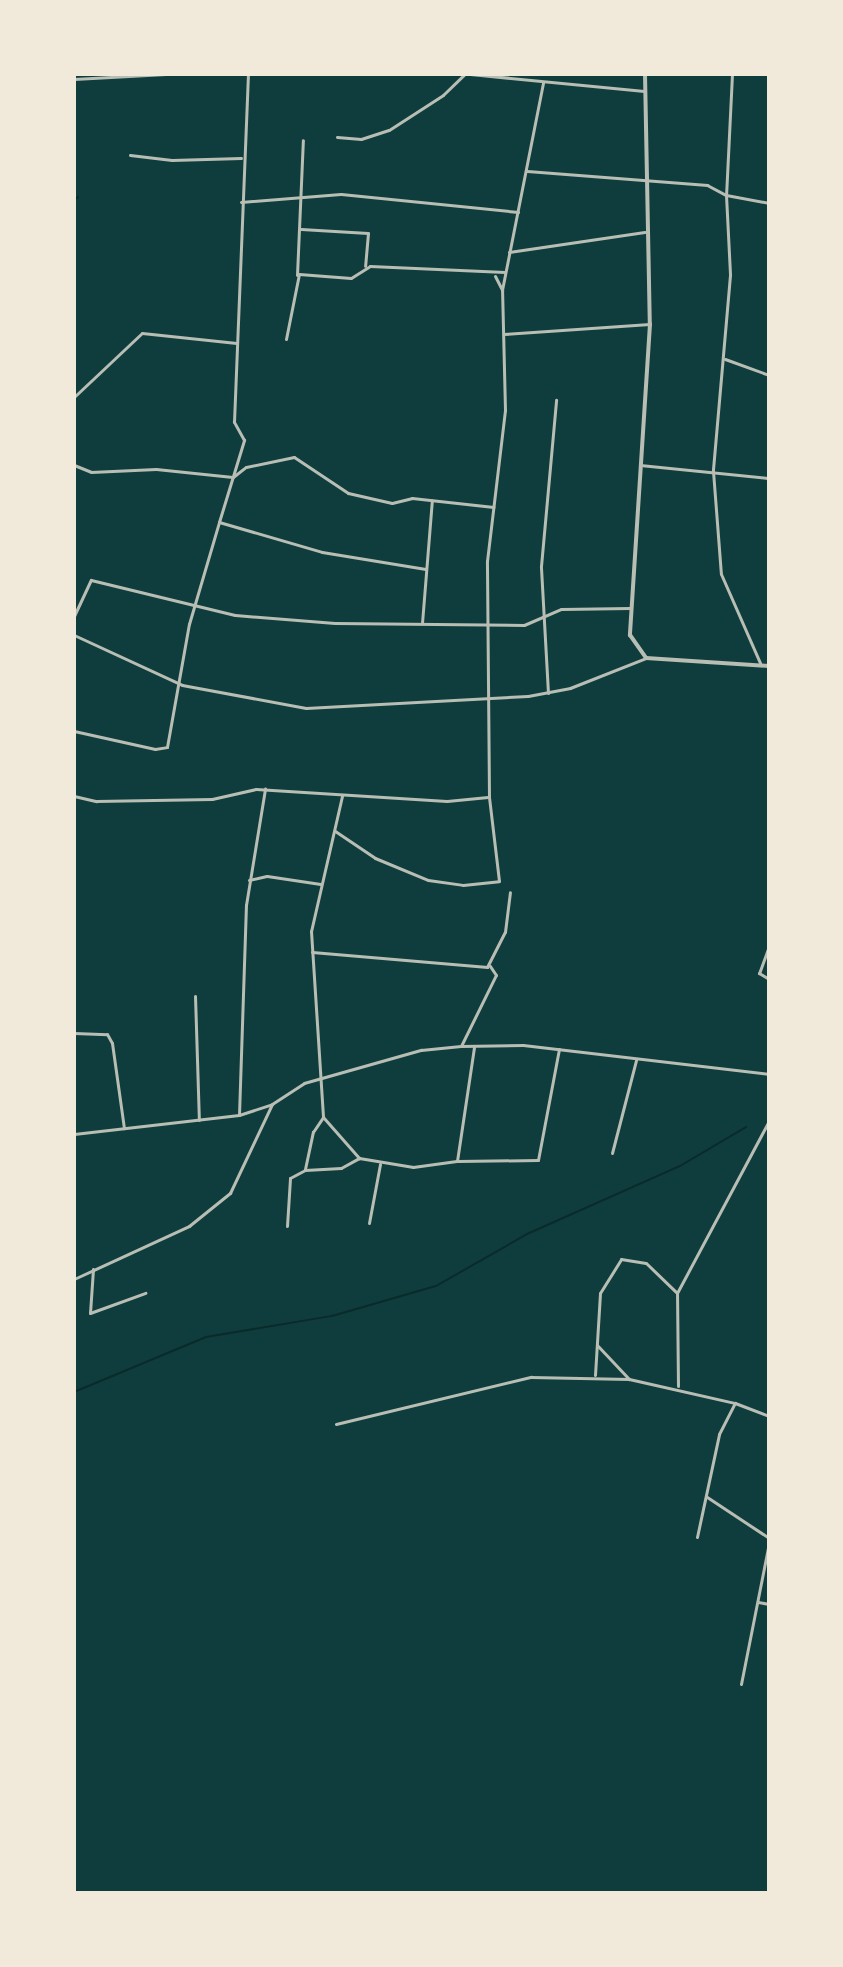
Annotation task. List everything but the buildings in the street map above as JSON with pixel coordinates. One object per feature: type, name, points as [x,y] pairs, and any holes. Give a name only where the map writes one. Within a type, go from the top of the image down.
[{"type":"street","points":[[74,79],[166,74]]},
{"type":"street","points":[[74,731],[163,750],[182,685],[193,605],[244,440],[234,422],[242,158],[248,74]]},
{"type":"street","points":[[337,137],[361,139],[389,130],[443,95],[465,74]]},
{"type":"street","points":[[470,74],[644,91]]},
{"type":"street","points":[[645,74],[645,232],[650,324],[630,635],[646,658]]},
{"type":"street","points":[[732,74],[726,195],[730,275],[713,471],[721,574],[761,665]]},
{"type":"street","points":[[335,831],[375,858],[428,880],[497,884],[489,797],[486,624],[505,410],[502,290],[543,82]]},
{"type":"street","points":[[286,339],[301,229],[303,140]]},
{"type":"street","points":[[130,155],[172,160],[242,158]]},
{"type":"street","points":[[527,171],[645,177],[707,185],[726,195],[769,203]]},
{"type":"street","points":[[241,202],[380,196],[518,212]]},
{"type":"street","points":[[301,229],[368,233],[365,268]]},
{"type":"street","points":[[509,252],[645,232]]},
{"type":"street","points":[[296,279],[299,274],[351,278],[365,268],[495,276],[505,272]]},
{"type":"street","points":[[495,276],[502,290]]},
{"type":"street","points":[[504,334],[650,324]]},
{"type":"street","points":[[74,397],[142,333],[237,343]]},
{"type":"street","points":[[725,359],[769,375]]},
{"type":"street","points":[[548,693],[541,566],[556,400]]},
{"type":"street","points":[[74,465],[91,472],[156,469],[233,477],[246,467],[294,457],[348,493],[392,503],[432,500],[494,507]]},
{"type":"street","points":[[640,465],[769,478]]},
{"type":"street","points":[[422,623],[432,500]]},
{"type":"street","points":[[219,522],[322,552],[426,569]]},
{"type":"street","points":[[74,616],[91,580],[255,618],[524,625],[561,609],[630,608]]},
{"type":"street","points":[[74,635],[182,685],[306,708],[548,693],[646,658],[769,666]]},
{"type":"street","points":[[74,796],[96,801],[212,799],[265,789],[447,801],[489,797]]},
{"type":"street","points":[[239,1115],[249,880],[265,789]]},
{"type":"street","points":[[342,796],[321,885],[311,951],[323,1117],[359,1158],[380,1164],[413,1167],[457,1161],[538,1160],[559,1049]]},
{"type":"street","points":[[249,880],[267,876],[321,885]]},
{"type":"street","points":[[489,966],[505,932],[510,892]]},
{"type":"street","points":[[769,946],[759,973],[769,979]]},
{"type":"street","points":[[311,951],[489,966],[496,975],[461,1046]]},
{"type":"street","points":[[195,996],[199,1120]]},
{"type":"street","points":[[74,1033],[107,1034],[112,1043],[124,1128]]},
{"type":"street","points":[[74,1134],[239,1115],[272,1104],[290,1090],[320,1079],[421,1050],[461,1046],[559,1049],[769,1074]]},
{"type":"street","points":[[457,1161],[474,1046]]},
{"type":"street","points":[[612,1153],[636,1060]]},
{"type":"street","points":[[74,1279],[189,1226],[230,1193],[272,1104]]},
{"type":"street","points":[[287,1226],[287,1187],[305,1170],[313,1132],[323,1117]]},
{"type":"street","points":[[678,1387],[677,1293],[769,1121]]},
{"type":"street","points":[[305,1170],[341,1168],[359,1158]]},
{"type":"street","points":[[369,1223],[380,1164]]},
{"type":"street","points":[[595,1376],[600,1293],[621,1259],[646,1263],[677,1293]]},
{"type":"street","points":[[93,1269],[90,1313],[145,1293]]},
{"type":"street","points":[[597,1345],[629,1379]]},
{"type":"street","points":[[336,1424],[531,1377],[595,1376],[678,1387],[769,1416]]},
{"type":"street","points":[[697,1537],[719,1434],[735,1403]]},
{"type":"street","points":[[707,1497],[769,1540],[741,1684]]},
{"type":"street","points":[[758,1602],[769,1604]]},
{"type":"waterway","points":[[74,200],[78,197]]},
{"type":"waterway","points":[[74,1392],[206,1337],[332,1316],[436,1286],[527,1234],[680,1166],[746,1127]]}]
